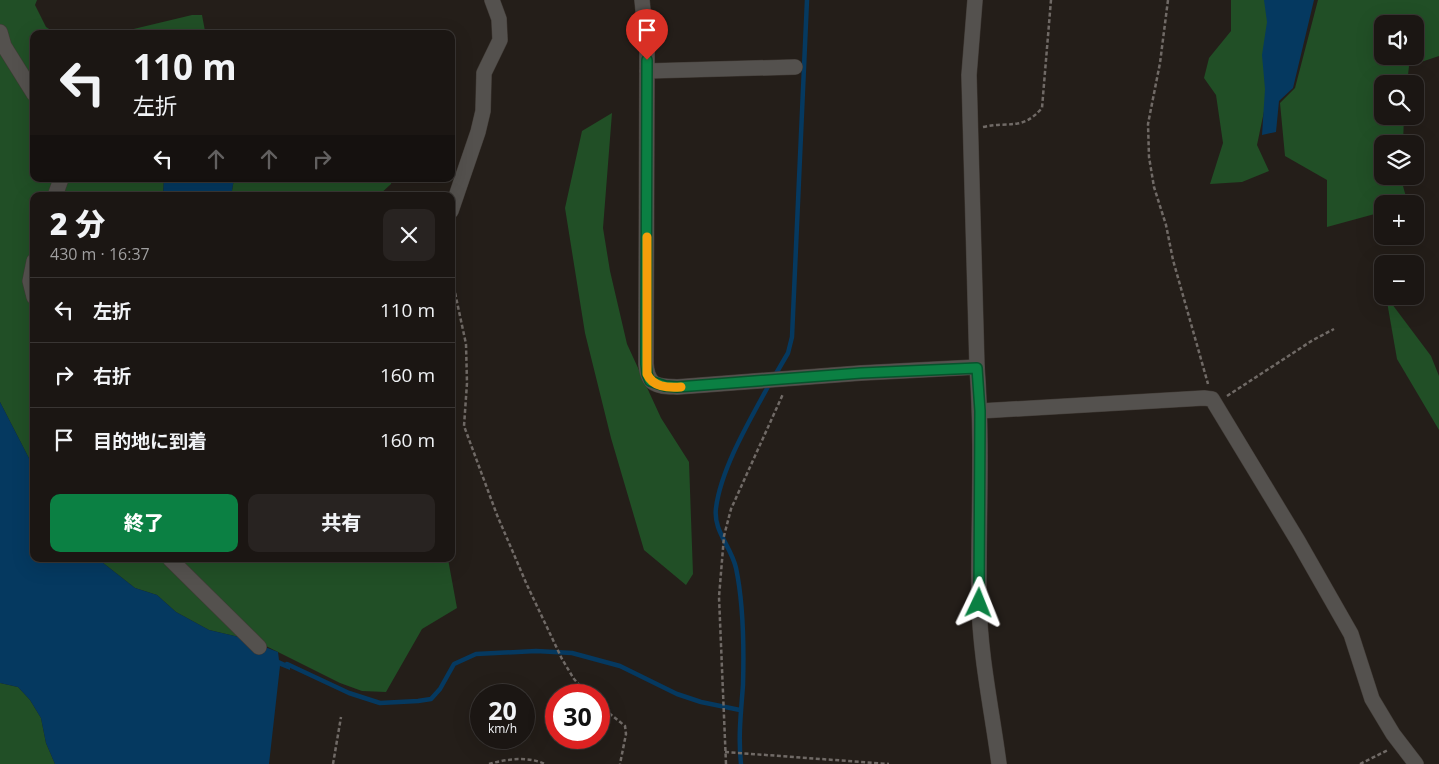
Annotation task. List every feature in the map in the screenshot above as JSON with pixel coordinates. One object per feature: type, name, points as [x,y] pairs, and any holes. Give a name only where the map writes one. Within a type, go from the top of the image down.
[{"type":"street","points":[[455,200],[478,132],[483,111],[484,73],[500,40],[499,19],[492,0]]},
{"type":"street","points":[[642,0],[647,50],[646,364],[650,381],[665,386],[677,387],[977,368]]},
{"type":"street","points":[[974,0],[969,75],[977,368],[980,411],[979,603],[982,642],[999,764]]},
{"type":"street","points":[[0,32],[4,46],[30,88]]},
{"type":"street","points":[[647,71],[795,67]]},
{"type":"street","points":[[980,411],[1212,400],[1351,634],[1372,699],[1416,764]]},
{"type":"street","points":[[173,562],[259,647]]},
{"type":"path","points":[[970,132],[993,125],[1022,124],[1033,119],[1042,108],[1051,0]]},
{"type":"path","points":[[1168,0],[1160,63],[1148,124],[1149,157],[1154,187],[1166,225],[1173,260],[1212,400],[1334,329]]},
{"type":"path","points":[[455,295],[466,352],[467,383],[464,426],[497,515],[562,659],[578,684]]},
{"type":"path","points":[[726,764],[719,597],[724,536],[731,509],[790,379]]},
{"type":"path","points":[[610,714],[625,726],[626,734],[620,764]]},
{"type":"path","points":[[333,764],[341,717]]},
{"type":"path","points":[[1360,764],[1401,744]]},
{"type":"path","points":[[725,752],[889,764]]},
{"type":"path","points":[[489,764],[521,760],[539,761],[545,764]]},
{"type":"green space","points":[[0,0],[37,0],[35,5],[46,27],[51,30],[30,30],[30,182],[164,182],[163,192],[30,192],[30,460],[0,402]]},
{"type":"green space","points":[[1231,0],[1265,0],[1270,20],[1267,97],[1257,145],[1269,171],[1242,182],[1210,184],[1223,143],[1216,95],[1204,78],[1209,58],[1231,31]]},
{"type":"green space","points":[[1318,0],[1439,0],[1439,56],[1424,61],[1424,15],[1374,15],[1374,65],[1412,65],[1409,66],[1408,75],[1374,75],[1374,125],[1404,125],[1403,135],[1374,135],[1374,185],[1403,185],[1406,195],[1374,195],[1374,214],[1327,227],[1327,180],[1285,156],[1280,103],[1295,88]]},
{"type":"green space","points":[[192,15],[202,15],[205,30],[129,30]]},
{"type":"green space","points":[[612,113],[603,228],[610,271],[627,344],[661,418],[689,462],[693,574],[686,585],[644,550],[611,438],[585,333],[565,208],[582,131]]},
{"type":"green space","points":[[233,182],[391,182],[382,192],[232,192]]},
{"type":"green space","points":[[1388,305],[1393,305],[1431,356],[1439,376],[1439,430],[1397,359]]},
{"type":"green space","points":[[102,562],[449,562],[457,608],[422,629],[386,692],[362,691],[340,683],[266,646],[209,630],[176,612],[157,595],[135,588]]},
{"type":"green space","points":[[0,683],[18,687],[30,700],[41,718],[46,743],[55,764],[0,764]]},
{"type":"water","points":[[1264,0],[1314,0],[1293,88],[1279,101],[1276,132],[1262,135],[1265,89],[1262,55],[1267,22]]},
{"type":"water","points":[[164,182],[233,182],[232,192],[163,192]]},
{"type":"water","points":[[0,402],[30,460],[30,562],[102,562],[135,588],[157,595],[176,612],[209,630],[239,637],[278,652],[279,660],[290,665],[290,670],[280,666],[269,764],[55,764],[46,743],[41,718],[30,700],[18,687],[0,683]]},
{"type":"waterway","points":[[774,377],[788,353],[792,337],[807,0]]},
{"type":"waterway","points":[[741,764],[740,734],[743,657],[740,595],[734,560],[717,524],[716,508],[730,460],[770,383]]},
{"type":"waterway","points":[[287,664],[349,693],[380,703],[431,699],[440,689],[454,664],[476,654],[536,651],[572,653],[620,666],[677,694],[701,702],[740,710]]},
{"type":"slow traffic","points":[[647,237],[647,374],[650,381],[657,385],[681,387]]},
{"type":"route","points":[[647,60],[646,364],[650,381],[657,385],[677,387],[861,373],[977,368],[980,411],[979,603]]}]
